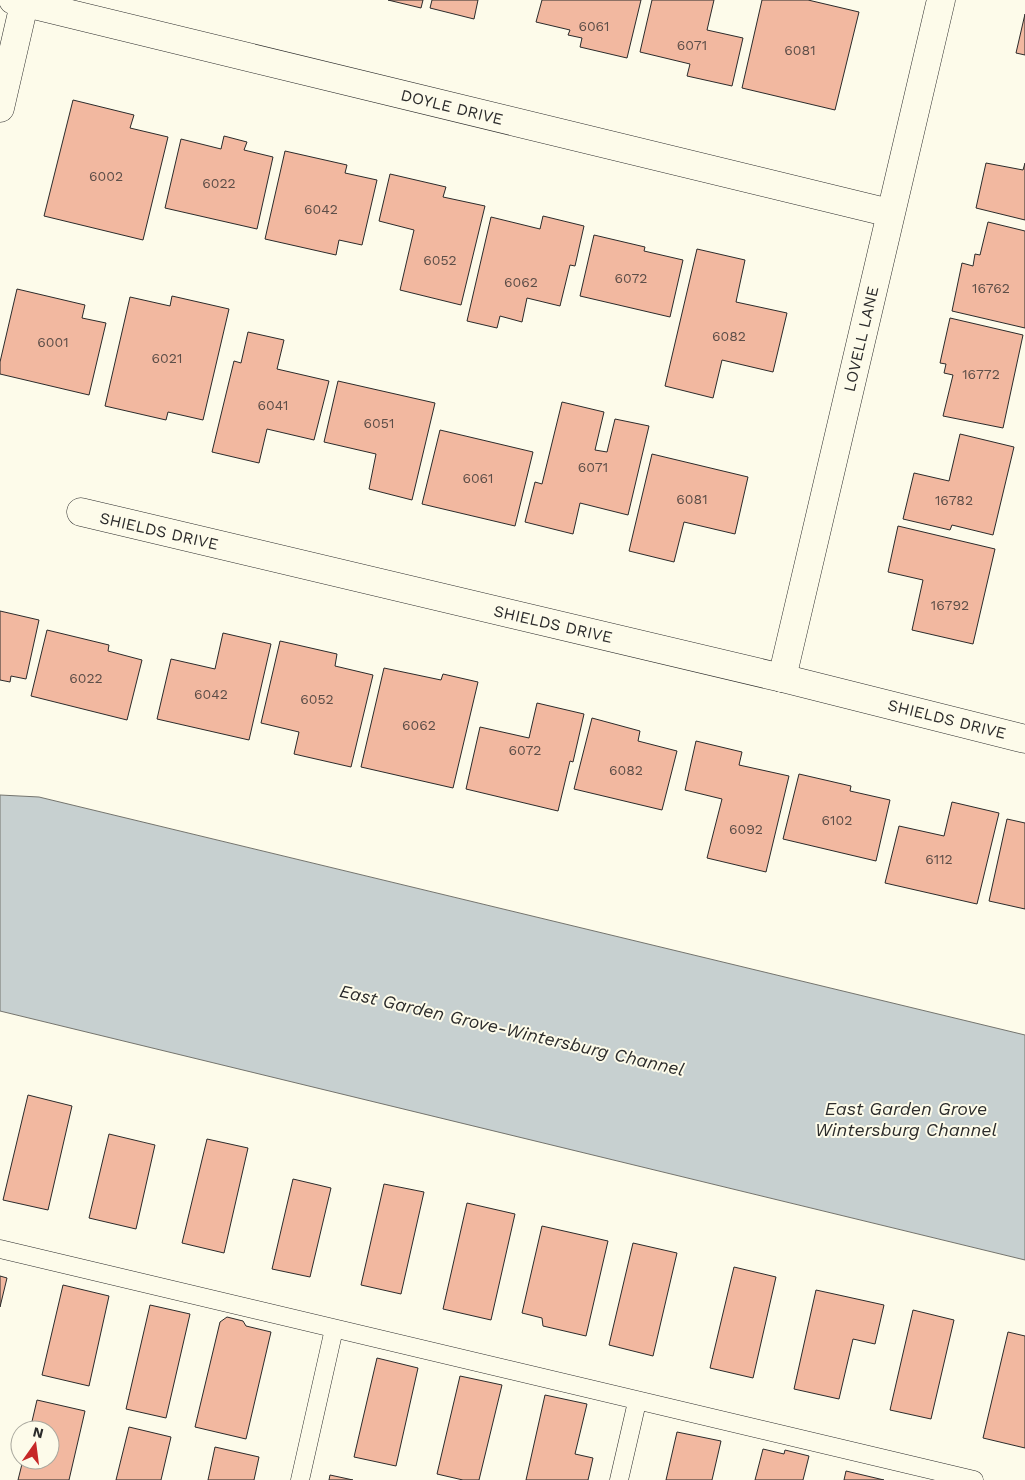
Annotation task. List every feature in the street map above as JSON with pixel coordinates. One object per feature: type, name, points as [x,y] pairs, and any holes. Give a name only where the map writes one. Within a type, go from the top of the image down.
[{"type":"street","name":"LOVELL LANE","points":[[782,678],[941,0]]},
{"type":"street","name":"DOYLE DRIVE","points":[[21,1],[890,213]]},
{"type":"street","points":[[0,108],[21,1]]},
{"type":"street","name":"SHIELDS DRIVE","points":[[81,512],[782,678],[1025,739]]},
{"type":"lane","points":[[0,1249],[945,1477],[974,1480]]},
{"type":"lane","points":[[300,1480],[334,1329]]},
{"type":"lane","points":[[619,1480],[637,1402]]},
{"type":"water","name":"East Garden Grove Wintersburg Channel","points":[[0,795],[39,797],[1025,1035],[1025,1260],[0,1011]]},
{"type":"building","points":[[388,0],[423,0],[421,8]]},
{"type":"building","points":[[432,0],[478,0],[474,19],[430,8]]},
{"type":"building","points":[[542,0],[641,0],[627,58],[580,47],[582,38],[568,35],[570,30],[536,22]]},
{"type":"building","points":[[652,0],[714,0],[707,30],[743,38],[732,86],[687,76],[690,64],[640,52]]},
{"type":"building","points":[[762,0],[808,0],[859,12],[835,110],[742,88]]},
{"type":"building","points":[[1025,14],[1025,55],[1016,53]]},
{"type":"building","points":[[73,100],[134,115],[130,128],[168,137],[143,240],[44,216]]},
{"type":"building","points":[[224,136],[247,142],[244,150],[273,157],[257,229],[165,208],[181,139],[221,149]]},
{"type":"building","points":[[285,151],[347,165],[345,173],[377,180],[362,245],[339,240],[336,255],[265,239]]},
{"type":"building","points":[[986,163],[1023,170],[1025,163],[1025,220],[976,208]]},
{"type":"building","points":[[390,174],[446,187],[443,197],[485,206],[461,305],[400,290],[414,230],[379,221]]},
{"type":"building","points":[[543,216],[584,226],[575,266],[570,265],[560,306],[527,298],[522,322],[500,316],[497,328],[467,321],[491,217],[540,229]]},
{"type":"building","points":[[988,222],[1025,231],[1025,328],[952,311],[962,263],[973,266],[975,254],[980,255]]},
{"type":"building","points":[[594,235],[645,247],[644,251],[683,260],[670,317],[580,296]]},
{"type":"building","points":[[697,249],[745,260],[736,302],[787,313],[773,372],[722,360],[713,398],[665,386]]},
{"type":"building","points":[[17,289],[85,305],[82,318],[106,323],[89,395],[0,374],[0,362]]},
{"type":"building","points":[[172,296],[229,309],[203,420],[168,412],[166,420],[105,406],[130,297],[170,306]]},
{"type":"building","points":[[950,318],[1023,335],[1003,428],[943,416],[953,375],[944,373],[946,364],[940,363]]},
{"type":"building","points":[[248,332],[284,340],[277,369],[329,381],[314,440],[267,429],[259,463],[212,452],[234,361],[241,363]]},
{"type":"building","points":[[338,381],[435,403],[412,500],[369,489],[376,454],[324,442]]},
{"type":"building","points":[[562,402],[604,412],[595,450],[607,452],[615,419],[649,426],[628,515],[580,503],[573,534],[525,522],[535,482],[542,484]]},
{"type":"building","points":[[440,430],[533,452],[515,526],[422,504]]},
{"type":"building","points":[[960,434],[1014,447],[993,535],[952,525],[950,530],[903,519],[914,473],[949,481]]},
{"type":"building","points":[[652,454],[748,477],[735,534],[684,522],[674,562],[629,551]]},
{"type":"building","points":[[898,526],[995,549],[973,644],[912,630],[923,580],[888,572]]},
{"type":"building","points":[[0,611],[39,620],[26,679],[11,676],[10,682],[0,680]]},
{"type":"building","points":[[47,630],[109,645],[108,651],[142,660],[127,720],[31,696]]},
{"type":"building","points":[[223,633],[271,644],[249,740],[157,719],[171,659],[215,669]]},
{"type":"building","points":[[280,641],[337,654],[335,666],[373,675],[351,767],[294,754],[299,732],[261,723]]},
{"type":"building","points":[[384,668],[441,680],[443,674],[478,682],[453,788],[361,767]]},
{"type":"building","points":[[537,703],[584,714],[573,762],[570,761],[558,811],[466,789],[480,727],[529,738]]},
{"type":"building","points":[[592,718],[640,731],[638,741],[677,751],[662,810],[574,789]]},
{"type":"building","points":[[696,741],[742,752],[739,765],[789,776],[766,872],[707,858],[722,799],[685,790]]},
{"type":"building","points":[[799,774],[851,786],[850,791],[890,800],[876,861],[783,839]]},
{"type":"building","points":[[952,802],[999,813],[977,904],[885,883],[899,826],[944,836]]},
{"type":"building","points":[[1007,819],[1025,823],[1025,909],[989,901]]},
{"type":"building","points":[[28,1095],[72,1106],[48,1210],[3,1200]]},
{"type":"building","points":[[109,1134],[155,1145],[136,1229],[89,1218]]},
{"type":"building","points":[[207,1139],[248,1148],[224,1253],[182,1243]]},
{"type":"building","points":[[293,1179],[331,1188],[310,1277],[272,1269]]},
{"type":"building","points":[[384,1184],[424,1192],[401,1294],[361,1285]]},
{"type":"building","points":[[467,1203],[515,1214],[491,1320],[443,1309]]},
{"type":"building","points":[[542,1226],[608,1241],[586,1336],[543,1326],[542,1318],[522,1313]]},
{"type":"building","points":[[633,1243],[677,1253],[653,1356],[609,1345]]},
{"type":"building","points":[[734,1267],[776,1277],[753,1378],[710,1368]]},
{"type":"building","points":[[0,1276],[7,1278],[0,1307]]},
{"type":"building","points":[[63,1285],[109,1296],[89,1386],[42,1375]]},
{"type":"building","points":[[816,1290],[884,1305],[875,1344],[853,1339],[839,1399],[794,1389]]},
{"type":"building","points":[[150,1305],[190,1314],[166,1418],[126,1409]]},
{"type":"building","points":[[913,1310],[954,1320],[931,1419],[890,1410]]},
{"type":"building","points":[[227,1317],[243,1321],[246,1326],[271,1332],[246,1439],[195,1427],[220,1322]]},
{"type":"building","points":[[1008,1332],[1025,1336],[1025,1448],[983,1438]]},
{"type":"building","points":[[377,1358],[418,1368],[396,1466],[354,1457]]},
{"type":"building","points":[[460,1376],[502,1385],[479,1480],[463,1480],[437,1474]]},
{"type":"building","points":[[545,1395],[587,1404],[575,1454],[593,1458],[588,1480],[526,1480]]},
{"type":"building","points":[[37,1400],[85,1411],[69,1480],[18,1480],[20,1470],[60,1470],[60,1420],[32,1420]]},
{"type":"building","points":[[129,1427],[171,1437],[161,1480],[116,1480]]},
{"type":"building","points":[[677,1432],[721,1441],[712,1480],[666,1480]]},
{"type":"building","points":[[215,1447],[259,1457],[254,1480],[208,1480]]},
{"type":"building","points":[[763,1449],[784,1454],[785,1450],[809,1456],[803,1480],[755,1480]]},
{"type":"building","points":[[846,1471],[884,1480],[844,1480]]},
{"type":"building","points":[[330,1475],[353,1480],[329,1480]]},
{"type":"water label","name":"East Garden Grove-Wintersburg Channel","points":[[512,1030]]}]
